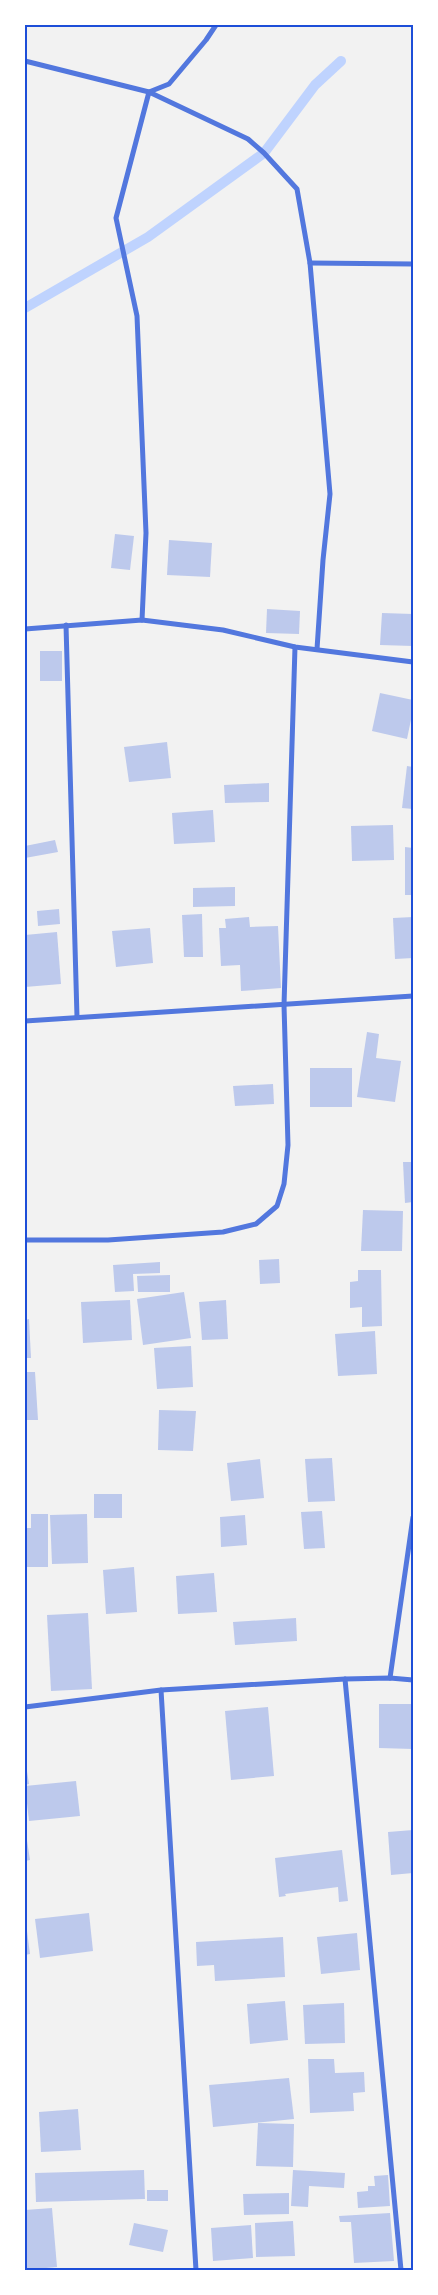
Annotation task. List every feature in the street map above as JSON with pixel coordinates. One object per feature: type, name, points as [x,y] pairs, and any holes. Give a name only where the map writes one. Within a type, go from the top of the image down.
[{"type":"street","points":[[149,92],[169,84],[216,25]]},
{"type":"street","points":[[25,61],[149,92],[248,139],[264,153],[297,189],[310,263],[330,494],[317,650]]},
{"type":"street","points":[[142,620],[146,533],[137,316],[116,218],[149,92]]},
{"type":"street","points":[[310,263],[413,264]]},
{"type":"street","points":[[25,629],[142,620],[224,630],[295,647],[413,662]]},
{"type":"street","points":[[66,625],[77,1017]]},
{"type":"street","points":[[25,1240],[108,1240],[174,1237],[223,1232],[256,1224],[277,1206],[284,1184],[288,1145],[284,1005],[295,647]]},
{"type":"street","points":[[25,1021],[413,996]]},
{"type":"street","points":[[390,1678],[413,1517]]},
{"type":"street","points":[[25,1707],[161,1690],[345,1679],[390,1678],[413,1680]]},
{"type":"street","points":[[345,1679],[401,2270]]},
{"type":"street","points":[[161,1690],[196,2270]]},
{"type":"building","points":[[115,534],[134,536],[130,570],[111,568]]},
{"type":"building","points":[[169,540],[212,543],[210,577],[167,575]]},
{"type":"building","points":[[267,609],[300,611],[299,634],[266,633]]},
{"type":"building","points":[[382,613],[413,614],[413,646],[380,645]]},
{"type":"building","points":[[40,651],[62,651],[62,681],[40,681]]},
{"type":"building","points":[[380,693],[413,700],[413,710],[407,739],[372,731]]},
{"type":"building","points":[[167,742],[171,778],[129,782],[124,747]]},
{"type":"building","points":[[407,766],[413,767],[413,809],[402,808]]},
{"type":"building","points":[[269,783],[269,802],[225,803],[224,785]]},
{"type":"building","points":[[213,810],[215,842],[174,844],[172,813]]},
{"type":"building","points":[[393,825],[394,860],[352,861],[351,826]]},
{"type":"building","points":[[55,840],[58,852],[25,858],[25,846]]},
{"type":"building","points":[[405,847],[413,848],[413,895],[405,895]]},
{"type":"building","points":[[235,887],[235,906],[193,907],[193,888]]},
{"type":"building","points":[[59,909],[60,924],[38,926],[37,911]]},
{"type":"building","points":[[202,914],[203,957],[184,957],[182,915]]},
{"type":"building","points":[[249,917],[250,927],[278,926],[281,988],[241,991],[240,965],[221,966],[219,928],[226,928],[225,919]]},
{"type":"building","points":[[413,917],[413,958],[395,959],[393,918]]},
{"type":"building","points":[[150,928],[153,963],[116,967],[112,931]]},
{"type":"building","points":[[57,932],[61,984],[25,987],[25,935]]},
{"type":"building","points":[[367,1032],[379,1034],[376,1058],[401,1061],[395,1102],[357,1097]]},
{"type":"building","points":[[310,1068],[352,1068],[352,1107],[310,1107]]},
{"type":"building","points":[[273,1084],[274,1104],[235,1106],[233,1086]]},
{"type":"building","points":[[403,1162],[413,1162],[413,1202],[405,1203]]},
{"type":"building","points":[[363,1210],[403,1211],[402,1251],[361,1251]]},
{"type":"building","points":[[279,1259],[280,1283],[260,1284],[259,1260]]},
{"type":"building","points":[[160,1262],[160,1273],[133,1274],[134,1291],[115,1292],[113,1265]]},
{"type":"building","points":[[358,1270],[381,1270],[382,1326],[362,1327],[362,1307],[350,1308],[350,1282],[358,1281]]},
{"type":"building","points":[[170,1275],[170,1292],[138,1292],[137,1276]]},
{"type":"building","points":[[184,1292],[191,1338],[143,1345],[137,1299]]},
{"type":"building","points":[[130,1300],[132,1340],[83,1343],[81,1302]]},
{"type":"building","points":[[226,1300],[228,1339],[202,1340],[199,1302]]},
{"type":"building","points":[[29,1319],[31,1358],[25,1358],[25,1320]]},
{"type":"building","points":[[375,1331],[377,1374],[338,1376],[335,1334]]},
{"type":"building","points":[[191,1346],[193,1387],[157,1389],[154,1348]]},
{"type":"building","points":[[25,1372],[35,1372],[38,1420],[25,1420]]},
{"type":"building","points":[[159,1410],[196,1411],[193,1451],[158,1450]]},
{"type":"building","points":[[332,1458],[335,1501],[308,1502],[305,1459]]},
{"type":"building","points":[[260,1459],[264,1498],[231,1501],[227,1463]]},
{"type":"building","points":[[94,1494],[122,1494],[122,1518],[94,1518]]},
{"type":"building","points":[[322,1511],[325,1548],[304,1549],[301,1512]]},
{"type":"building","points":[[31,1514],[48,1514],[48,1567],[25,1567],[25,1528],[31,1528]]},
{"type":"building","points":[[87,1514],[88,1563],[52,1564],[50,1515]]},
{"type":"building","points":[[245,1515],[247,1545],[221,1547],[220,1517]]},
{"type":"building","points":[[134,1567],[137,1612],[106,1614],[103,1570]]},
{"type":"building","points":[[214,1573],[217,1612],[178,1614],[176,1576]]},
{"type":"building","points":[[88,1613],[92,1689],[51,1691],[47,1615]]},
{"type":"building","points":[[296,1618],[297,1641],[235,1645],[233,1622]]},
{"type":"building","points":[[379,1704],[413,1704],[413,1749],[379,1748]]},
{"type":"building","points":[[268,1707],[274,1776],[231,1780],[225,1711]]},
{"type":"building","points":[[25,1758],[29,1784],[25,1785]]},
{"type":"building","points":[[76,1781],[80,1816],[29,1821],[25,1786]]},
{"type":"building","points":[[25,1827],[30,1860],[25,1861]]},
{"type":"building","points":[[413,1830],[413,1873],[391,1875],[388,1832]]},
{"type":"building","points":[[342,1850],[348,1901],[339,1902],[338,1887],[285,1894],[286,1896],[279,1897],[275,1858]]},
{"type":"building","points":[[89,1913],[93,1951],[40,1958],[35,1919]]},
{"type":"building","points":[[25,1916],[30,1954],[25,1955]]},
{"type":"building","points":[[357,1933],[360,1970],[321,1974],[317,1937]]},
{"type":"building","points":[[283,1937],[285,1977],[215,1981],[214,1965],[197,1966],[196,1942]]},
{"type":"building","points":[[285,2001],[288,2040],[250,2044],[247,2004]]},
{"type":"building","points":[[344,2003],[345,2043],[305,2044],[303,2005]]},
{"type":"building","points":[[308,2059],[334,2059],[335,2073],[364,2072],[365,2092],[353,2093],[354,2111],[310,2113]]},
{"type":"building","points":[[289,2078],[294,2119],[213,2127],[209,2085]]},
{"type":"building","points":[[78,2109],[81,2150],[41,2152],[39,2112]]},
{"type":"building","points":[[258,2123],[294,2124],[293,2167],[256,2166]]},
{"type":"building","points":[[144,2170],[145,2199],[36,2202],[35,2173]]},
{"type":"building","points":[[293,2170],[345,2173],[344,2188],[309,2186],[308,2207],[291,2206]]},
{"type":"building","points":[[388,2175],[390,2206],[358,2208],[357,2192],[368,2191],[368,2186],[375,2186],[374,2176]]},
{"type":"building","points":[[147,2190],[168,2190],[168,2201],[147,2201]]},
{"type":"building","points":[[289,2193],[289,2214],[244,2215],[243,2194]]},
{"type":"building","points":[[52,2208],[57,2267],[25,2270],[25,2210]]},
{"type":"building","points":[[390,2213],[394,2261],[354,2263],[351,2222],[340,2222],[339,2216]]},
{"type":"building","points":[[293,2221],[295,2256],[256,2257],[255,2223]]},
{"type":"building","points":[[134,2223],[168,2230],[163,2252],[129,2245]]},
{"type":"building","points":[[251,2225],[253,2258],[213,2261],[211,2228]]},
{"type":"waterway","points":[[25,308],[148,237],[264,153],[315,85],[341,61]]}]
